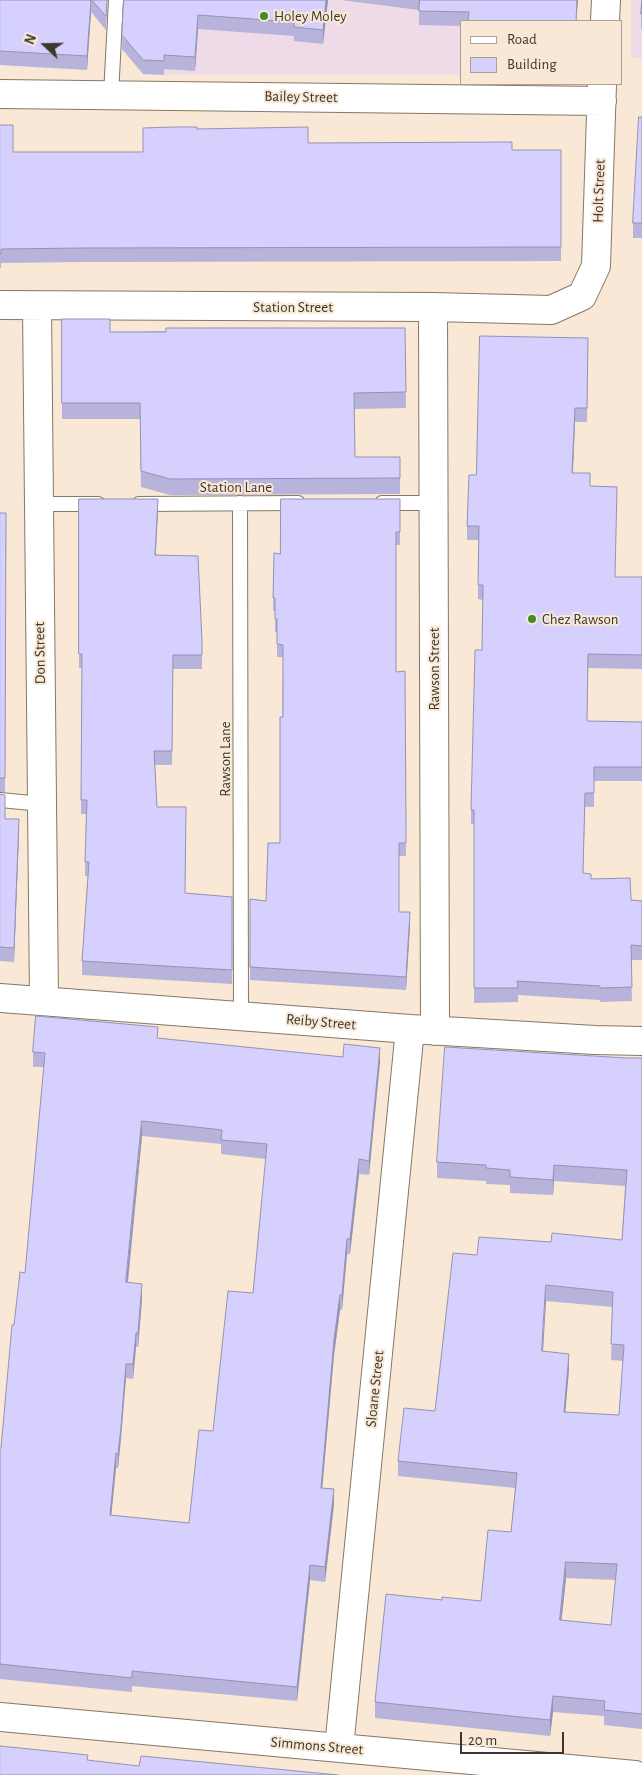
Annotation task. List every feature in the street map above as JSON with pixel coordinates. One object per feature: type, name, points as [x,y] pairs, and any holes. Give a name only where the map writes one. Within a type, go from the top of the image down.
[{"type":"street","points":[[606,0],[606,20]]},
{"type":"street","name":"Bailey Street","points":[[0,94],[602,92]]},
{"type":"street","name":"Holt Street","points":[[582,296],[596,266],[602,92]]},
{"type":"street","name":"Station Street","points":[[0,305],[433,307],[551,310],[582,296]]},
{"type":"street","name":"Don Street","points":[[37,306],[44,1000]]},
{"type":"street","name":"Rawson Street","points":[[423,1030],[434,503],[433,307]]},
{"type":"street","name":"Reiby Street","points":[[0,998],[423,1030],[595,1040],[642,1040]]},
{"type":"street","name":"Sloane Street","points":[[339,1748],[423,1030]]},
{"type":"street","name":"Simmons Street","points":[[0,1717],[635,1775]]},
{"type":"lane","points":[[111,95],[116,0]]},
{"type":"lane","name":"Rawson Lane","points":[[240,503],[241,1015]]},
{"type":"lane","name":"Station Lane","points":[[39,504],[308,503]]},
{"type":"lane","points":[[366,503],[434,503]]},
{"type":"lane","points":[[0,800],[42,804]]},
{"type":"shaded area","points":[[138,0],[578,0],[576,20],[460,20],[460,75],[164,75]]},
{"type":"shaded area","points":[[631,0],[642,0],[642,58],[631,58]]},
{"type":"building","points":[[0,0],[91,0],[87,56],[0,51]]},
{"type":"building","points":[[92,0],[107,0],[106,16]]},
{"type":"building","points":[[124,0],[326,0],[323,30],[294,27],[294,22],[198,15],[195,57],[164,55],[164,61],[143,60],[122,35]]},
{"type":"building","points":[[420,0],[577,0],[576,20],[468,20],[469,12],[419,11]]},
{"type":"building","points":[[639,117],[642,117],[642,223],[633,223]]},
{"type":"building","points":[[0,125],[13,125],[13,152],[143,152],[143,128],[173,127],[197,127],[197,129],[308,127],[308,143],[512,142],[512,150],[561,150],[561,247],[1,249],[0,254]]},
{"type":"building","points":[[62,319],[110,319],[110,332],[166,332],[166,328],[405,328],[406,392],[354,393],[355,457],[400,457],[400,478],[170,479],[141,471],[140,403],[62,403]]},
{"type":"building","points":[[480,336],[588,338],[587,408],[575,408],[572,473],[590,473],[590,486],[617,487],[615,577],[642,577],[642,655],[588,654],[587,721],[642,722],[642,767],[594,767],[594,793],[585,793],[583,873],[591,874],[591,879],[630,878],[631,900],[642,901],[642,946],[631,945],[632,987],[600,988],[600,986],[517,981],[518,988],[474,988],[474,810],[471,810],[475,650],[482,650],[483,585],[478,585],[479,526],[467,526],[469,475],[476,475]]},
{"type":"building","points":[[79,499],[158,499],[155,555],[198,556],[202,655],[173,655],[172,751],[154,751],[157,807],[186,807],[185,893],[232,897],[232,970],[82,961],[89,862],[85,862],[87,800],[81,800],[82,654],[79,654]]},
{"type":"building","points":[[281,499],[400,499],[400,532],[396,532],[396,672],[405,671],[406,843],[399,843],[399,912],[410,912],[406,977],[250,967],[250,899],[266,901],[268,843],[280,843],[280,717],[283,717],[283,645],[277,644],[277,619],[275,619],[275,598],[273,598],[274,553],[280,554]]},
{"type":"building","points":[[0,513],[6,513],[5,778],[0,778]]},
{"type":"building","points":[[0,794],[5,795],[5,819],[19,819],[14,948],[0,947]]},
{"type":"building","points":[[36,1016],[158,1027],[157,1038],[343,1057],[344,1044],[380,1048],[369,1161],[359,1159],[350,1239],[347,1239],[342,1295],[340,1295],[334,1340],[321,1488],[334,1489],[325,1567],[310,1565],[297,1687],[132,1671],[132,1678],[0,1664],[0,1448],[12,1325],[14,1325],[20,1272],[25,1273],[45,1053],[33,1052]],"holes":[[[142,1121],[222,1130],[221,1140],[267,1144],[253,1293],[228,1291],[213,1431],[199,1430],[189,1523],[110,1515],[116,1453],[118,1454],[121,1427],[126,1364],[133,1364],[136,1333],[138,1333],[142,1284],[126,1282]]]},
{"type":"building","points":[[445,1047],[642,1058],[642,1714],[604,1710],[605,1701],[553,1696],[550,1720],[375,1702],[386,1594],[442,1600],[442,1597],[481,1601],[488,1530],[511,1532],[517,1473],[398,1461],[404,1408],[435,1411],[453,1253],[477,1255],[479,1237],[551,1242],[552,1233],[622,1240],[627,1170],[554,1165],[553,1180],[510,1177],[510,1170],[486,1168],[486,1165],[437,1162]],"holes":[[[546,1285],[613,1292],[611,1344],[624,1345],[619,1415],[564,1412],[569,1354],[542,1351]],[[566,1562],[617,1564],[611,1625],[560,1620]]]},
{"type":"building","points":[[0,1746],[88,1755],[87,1760],[139,1766],[141,1756],[338,1775],[0,1775]]},
{"type":"place","name":"Holey Moley","points":[[264,16]]},
{"type":"place","name":"Chez Rawson","points":[[532,619]]}]
